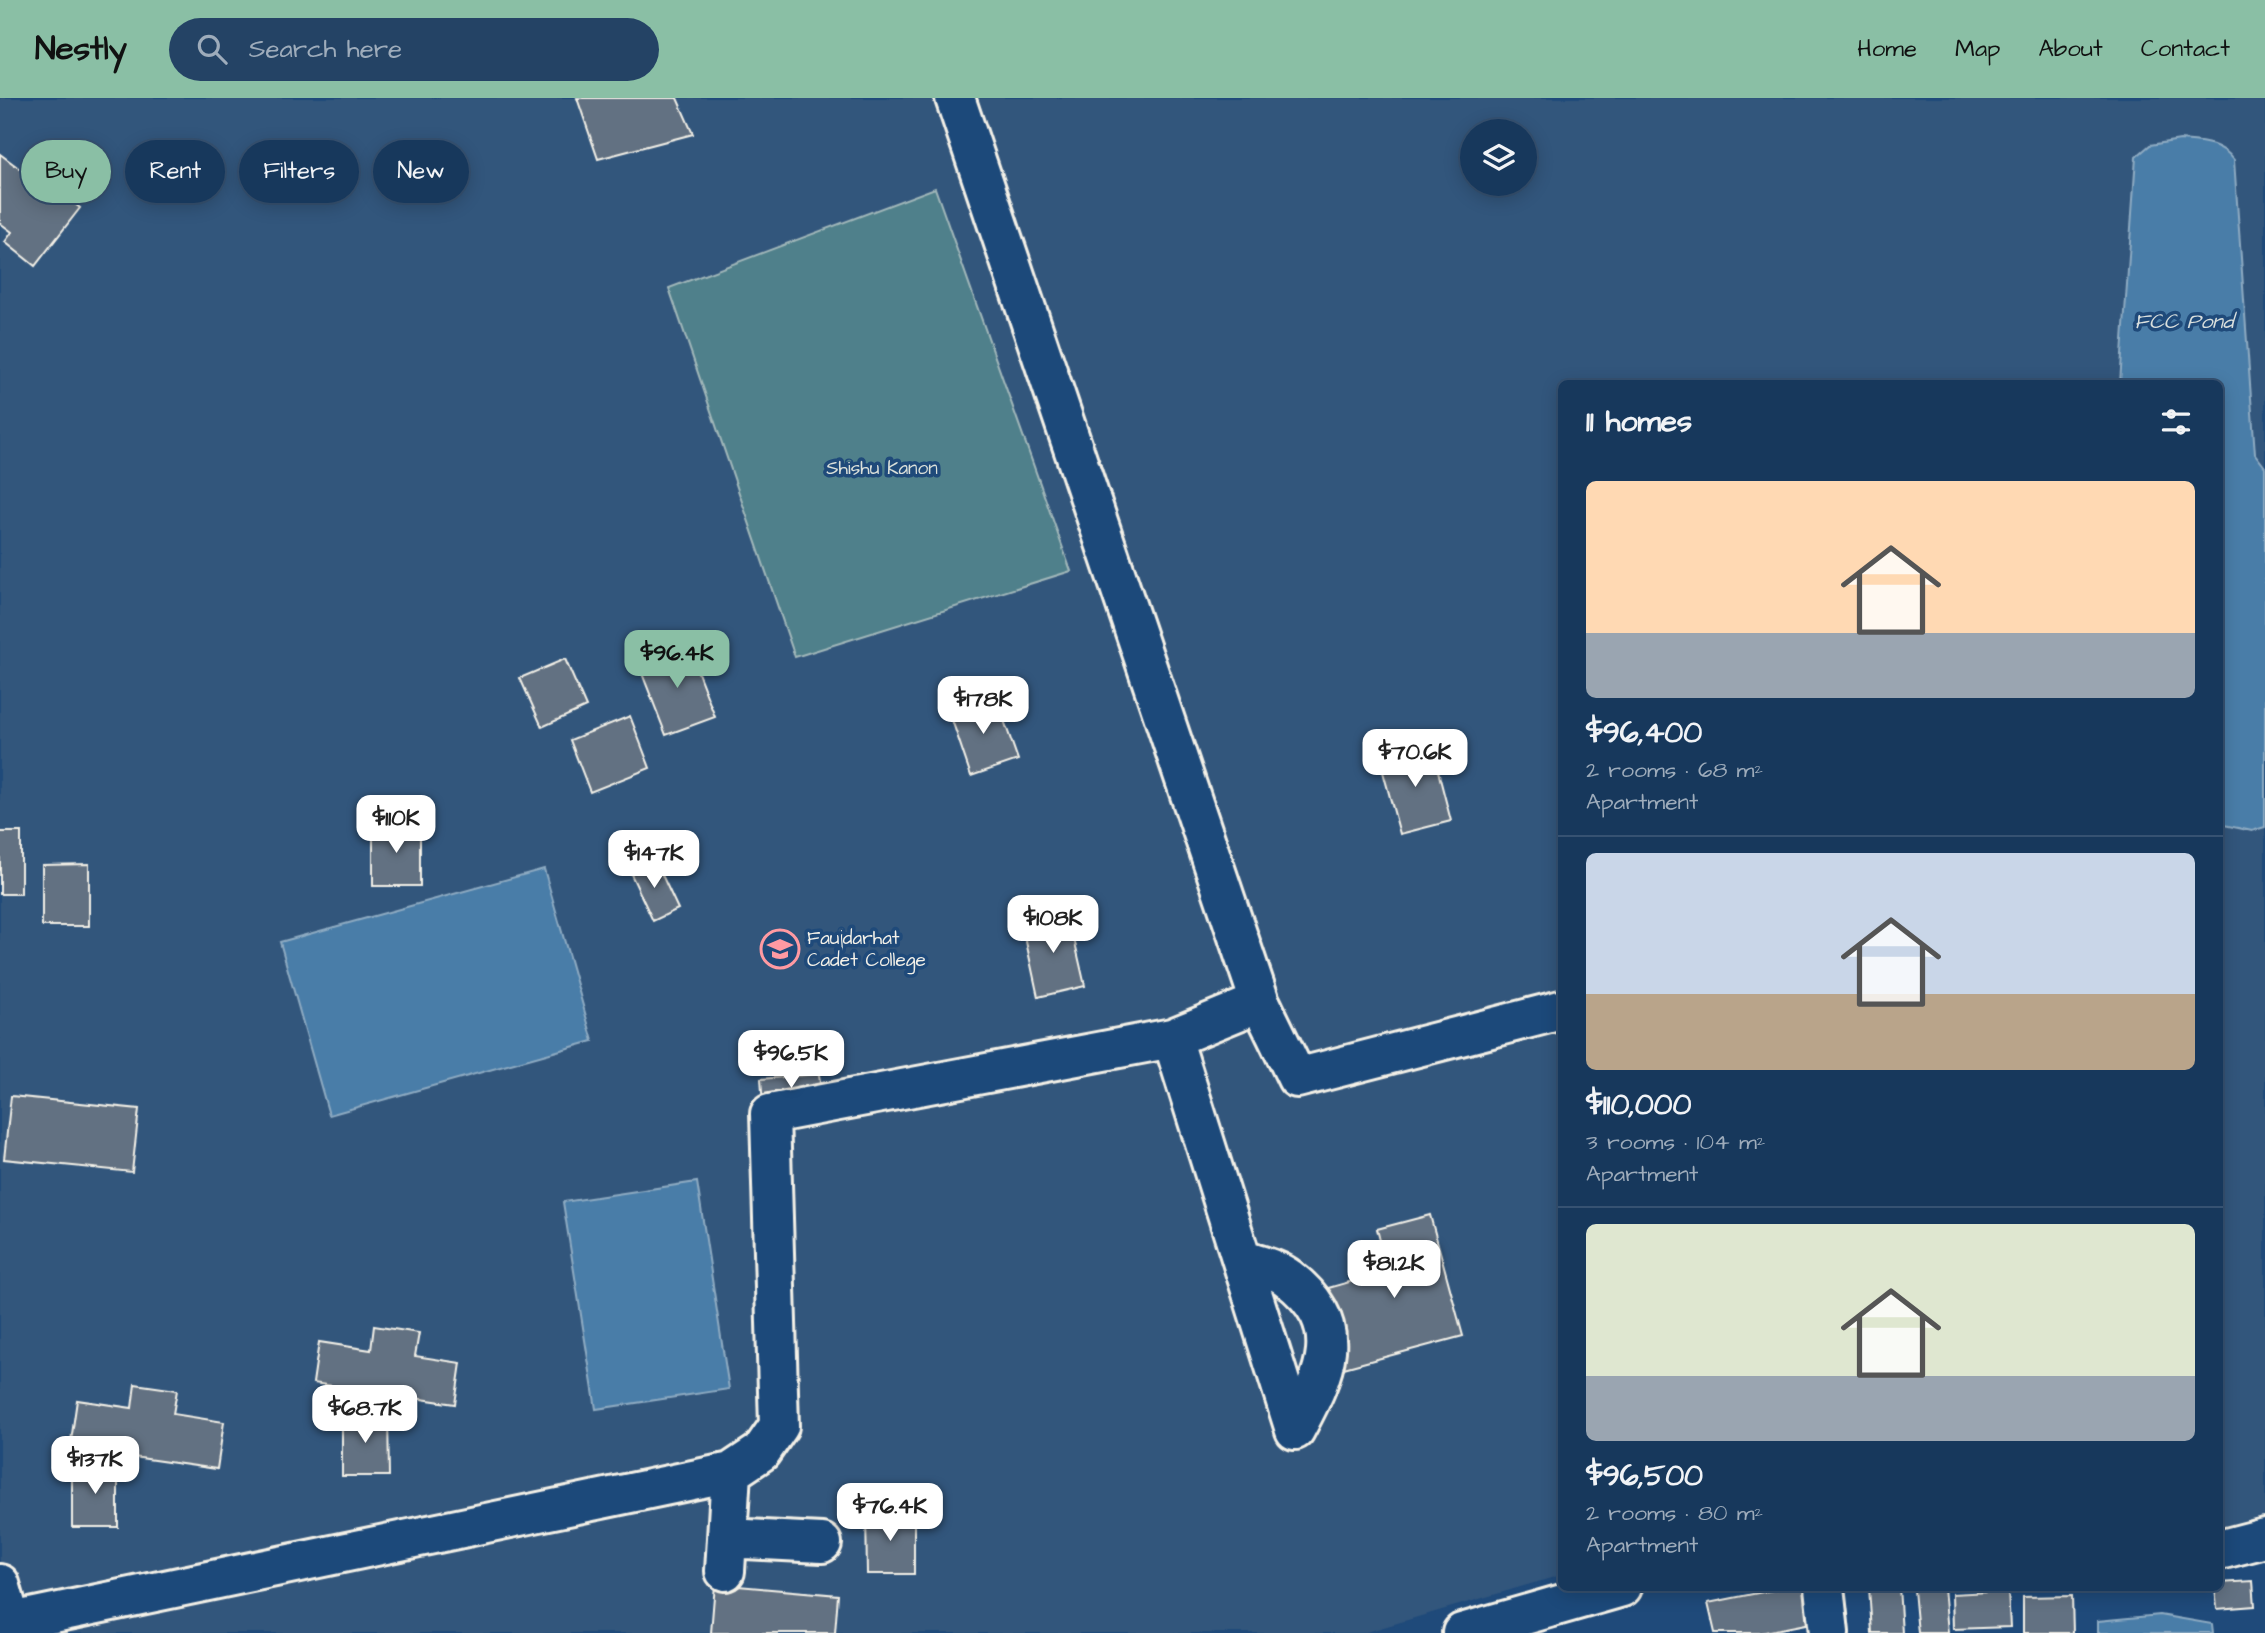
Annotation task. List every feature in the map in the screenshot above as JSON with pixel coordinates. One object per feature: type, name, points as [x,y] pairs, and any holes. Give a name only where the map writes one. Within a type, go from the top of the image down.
[{"type":"street","points":[[955,98],[1260,1002],[1297,1079],[1558,1011]]},
{"type":"street","points":[[0,1584],[11,1622],[731,1472],[761,1452],[779,1426],[771,1114],[1172,1038],[1260,1002]]},
{"type":"street","points":[[1172,1038],[1243,1260]]},
{"type":"street","points":[[731,1472],[726,1555],[822,1543]]},
{"type":"street","points":[[2223,1549],[2265,1538]]},
{"type":"street","points":[[1462,1633],[1608,1591]]},
{"type":"street","points":[[1824,1591],[1829,1633]]},
{"type":"shaded area","name":"Faujdarhat Cadet College","points":[[0,98],[2265,98],[2265,1515],[2223,1527],[2223,380],[1558,380],[1558,1576],[1363,1633],[0,1633]]},
{"type":"green space","name":"Shishu Kanon","points":[[935,188],[1071,571],[795,657],[669,288]]},
{"type":"water","name":"FCC Pond","points":[[2180,140],[2203,142],[2217,146],[2234,160],[2255,454],[2265,467],[2265,827],[2252,831],[2223,825],[2223,380],[2120,380],[2136,157],[2150,145]]},
{"type":"water","points":[[544,869],[593,1041],[329,1115],[280,942]]},
{"type":"water","points":[[697,1182],[729,1389],[596,1409],[563,1202]]},
{"type":"water","points":[[2160,1615],[2212,1624],[2213,1633],[2098,1633],[2098,1621]]},
{"type":"building","points":[[577,98],[677,98],[693,134],[598,159]]},
{"type":"building","points":[[0,154],[21,170],[21,203],[74,203],[80,208],[35,266],[5,242],[12,232],[0,223]]},
{"type":"building","points":[[687,644],[715,717],[666,735],[638,663]]},
{"type":"building","points":[[565,659],[586,707],[542,727],[520,678]]},
{"type":"building","points":[[995,695],[1018,760],[971,776],[949,711]]},
{"type":"building","points":[[630,716],[650,768],[590,792],[570,740]]},
{"type":"building","points":[[1431,744],[1451,821],[1400,834],[1379,757]]},
{"type":"building","points":[[373,824],[420,824],[420,886],[373,886]]},
{"type":"building","points":[[0,832],[21,832],[21,894],[0,894]]},
{"type":"building","points":[[655,860],[678,909],[653,921],[630,872]]},
{"type":"building","points":[[89,864],[89,926],[42,926],[42,865]]},
{"type":"building","points":[[1068,912],[1085,986],[1038,997],[1022,923]]},
{"type":"building","points":[[819,1074],[822,1101],[763,1105],[761,1079]]},
{"type":"building","points":[[11,1096],[139,1109],[132,1172],[4,1159]]},
{"type":"building","points":[[1430,1215],[1463,1336],[1340,1369],[1318,1291],[1388,1271],[1377,1229]]},
{"type":"building","points":[[374,1326],[419,1333],[415,1356],[461,1363],[455,1404],[313,1383],[319,1342],[371,1350]]},
{"type":"building","points":[[135,1384],[177,1390],[173,1414],[224,1422],[217,1469],[70,1448],[77,1400],[132,1408]]},
{"type":"building","points":[[342,1414],[388,1414],[389,1476],[342,1476]]},
{"type":"building","points":[[72,1466],[118,1466],[118,1527],[72,1527]]},
{"type":"building","points":[[866,1513],[914,1513],[914,1574],[867,1574]]},
{"type":"building","points":[[2253,1581],[2255,1606],[2217,1609],[2215,1591],[2223,1591],[2223,1583]]},
{"type":"building","points":[[715,1584],[838,1595],[835,1633],[711,1633]]},
{"type":"building","points":[[1768,1591],[1805,1591],[1811,1623],[1760,1633],[1715,1633],[1708,1603]]},
{"type":"building","points":[[1869,1591],[1899,1591],[1902,1633],[1872,1633]]},
{"type":"building","points":[[1914,1591],[1944,1591],[1948,1633],[1918,1633]]},
{"type":"building","points":[[2008,1591],[2010,1627],[1953,1629],[1952,1594]]},
{"type":"building","points":[[2072,1596],[2073,1633],[2023,1633],[2023,1597]]},
{"type":"place","name":"Faujdarhat Cadet College","points":[[780,949]]}]
